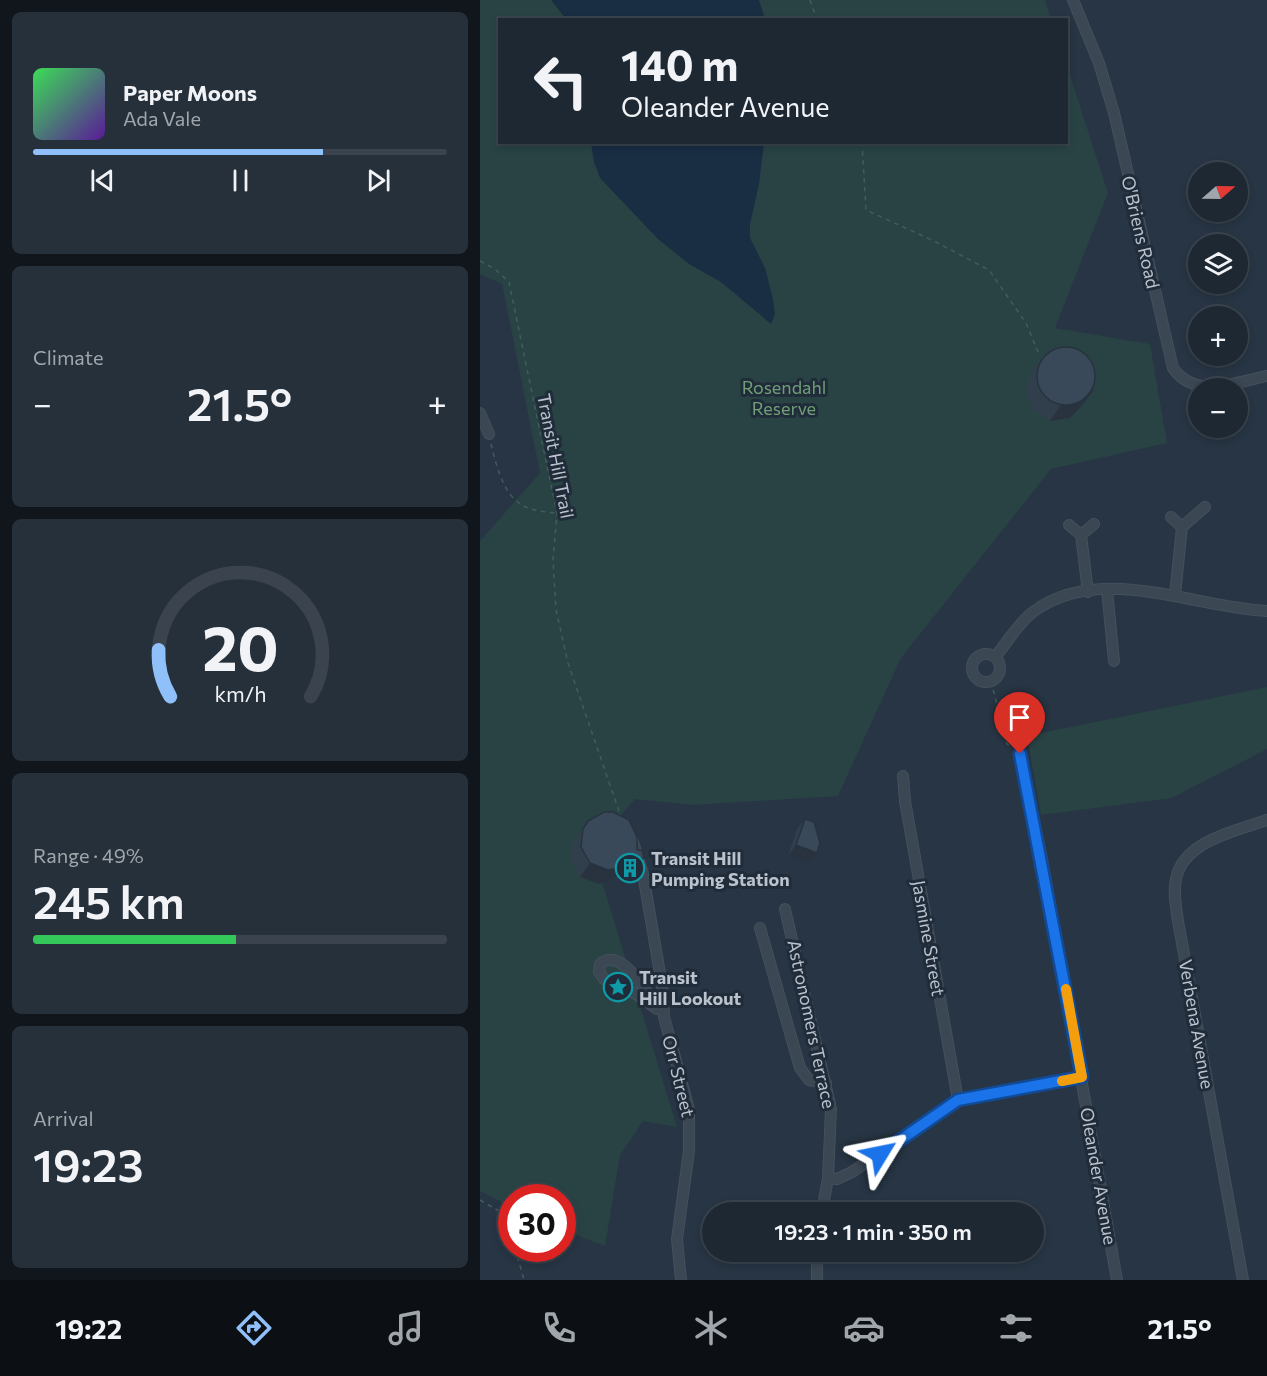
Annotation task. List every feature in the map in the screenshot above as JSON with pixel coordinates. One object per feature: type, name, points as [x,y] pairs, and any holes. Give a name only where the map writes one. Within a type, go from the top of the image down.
[{"type":"street","name":"O'Briens Road","points":[[1073,0],[1099,63],[1114,113],[1173,368],[1187,382],[1206,387],[1267,376]]},
{"type":"street","points":[[480,413],[489,434]]},
{"type":"street","points":[[1175,595],[1182,527],[1205,507]]},
{"type":"street","points":[[1171,517],[1182,527]]},
{"type":"street","points":[[1081,535],[1094,524]]},
{"type":"street","points":[[1069,525],[1081,535],[1088,592]]},
{"type":"street","points":[[1107,590],[1114,661]]},
{"type":"street","points":[[995,657],[1034,611],[1051,601],[1088,592],[1144,590],[1226,606],[1267,611]]},
{"type":"street","points":[[983,654],[995,657],[1000,668],[999,673],[991,681],[978,680],[974,675],[973,663],[983,654]]},
{"type":"street","name":"Oleander Avenue","points":[[1020,754],[1082,1077],[1117,1280]]},
{"type":"street","name":"Jasmine Street","points":[[903,777],[905,801],[958,1100]]},
{"type":"street","name":"Verbena Avenue","points":[[1243,1280],[1175,893],[1178,872],[1189,855],[1198,848],[1267,820]]},
{"type":"street","name":"Orr Street","points":[[632,839],[643,874],[660,1009],[690,1120],[689,1151],[677,1239],[681,1280]]},
{"type":"street","name":"Astronomers Terrace","points":[[785,909],[826,1083],[832,1118],[828,1178],[824,1202]]},
{"type":"street","points":[[760,928],[800,1068],[809,1080],[826,1083]]},
{"type":"street","points":[[612,959],[626,967],[660,1009],[636,994],[604,979],[599,972],[600,964],[612,959]]},
{"type":"street","points":[[828,1178],[837,1179],[857,1169],[958,1100],[1082,1077]]},
{"type":"street","points":[[817,1262],[817,1280]]},
{"type":"path","points":[[810,0],[816,18]]},
{"type":"path","points":[[862,144],[866,210],[934,241],[989,270],[1026,324],[1038,352]]},
{"type":"path","name":"Transit Hill Trail","points":[[480,261],[495,269],[509,282],[557,514],[553,560],[556,610],[568,663],[585,718],[624,823]]},
{"type":"path","points":[[489,434],[495,462],[510,494],[525,507],[557,514]]},
{"type":"path","points":[[991,681],[1007,744],[1020,754]]},
{"type":"path","points":[[480,1200],[498,1210]]},
{"type":"path","points":[[519,1262],[524,1280]]},
{"type":"green space","name":"Rosendahl Reserve","points":[[480,0],[1045,0],[1051,18],[498,18],[498,144],[1068,144],[1068,69],[1108,193],[1055,328],[1150,344],[1167,443],[1051,469],[901,658],[838,796],[693,805],[635,799],[592,849],[677,1127],[643,1121],[620,1155],[605,1246],[576,1235],[576,1184],[498,1184],[498,1200],[480,1191],[480,541],[540,473],[502,284],[480,274]]},
{"type":"green space","points":[[1267,687],[1267,749],[1172,798],[1041,815],[1027,736]]},
{"type":"water","points":[[551,0],[759,0],[765,18],[565,18]]},
{"type":"water","points":[[591,144],[764,144],[759,184],[750,224],[750,238],[765,268],[773,299],[775,314],[771,324],[721,282],[689,264],[658,239],[600,178]]},
{"type":"building","points":[[1060,347],[1072,347],[1087,355],[1095,370],[1095,382],[1087,397],[1072,405],[1060,405],[1045,397],[1037,382],[1037,370],[1045,355]]},
{"type":"building","points":[[604,812],[613,812],[629,820],[637,837],[637,850],[642,850],[644,858],[629,860],[618,868],[608,870],[590,863],[581,847],[583,829],[588,821]]},
{"type":"building","points":[[805,819],[814,822],[820,843],[817,853],[796,845]]},
{"type":"slow traffic","points":[[1062,1081],[1082,1077],[1066,989]]},
{"type":"place","name":"Transit Hill Pumping Station","points":[[630,868]]},
{"type":"place","name":"Transit Hill Lookout","points":[[618,987]]},
{"type":"route","points":[[880,1154],[958,1100],[1082,1077],[1042,859],[1020,754]]}]
